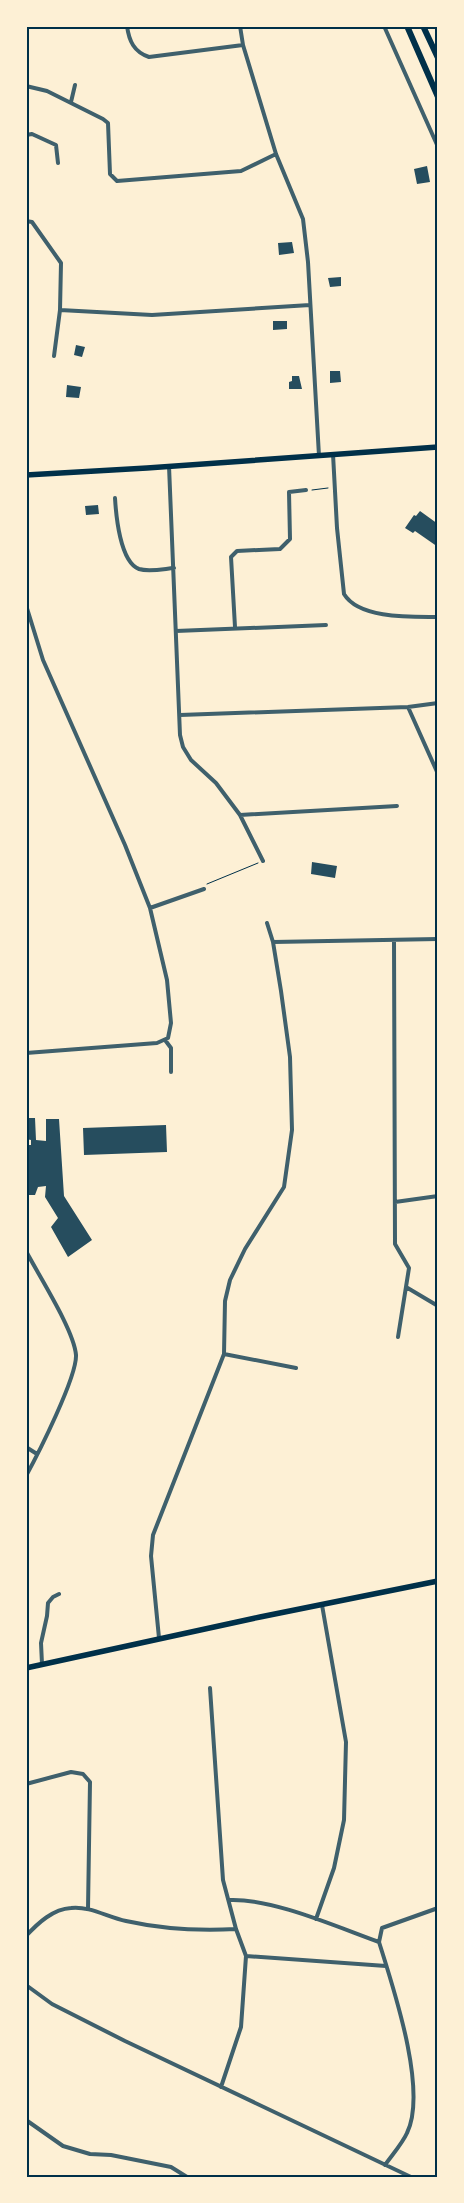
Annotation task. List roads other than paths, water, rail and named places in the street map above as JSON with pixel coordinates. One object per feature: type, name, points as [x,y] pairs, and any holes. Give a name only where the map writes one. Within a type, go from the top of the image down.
[{"type":"highway","points":[[407,26],[438,97]]},
{"type":"highway","points":[[423,26],[438,58]]},
{"type":"main road","points":[[26,475],[438,447]]},
{"type":"main road","points":[[26,1668],[159,1638],[438,1581]]},
{"type":"street","points":[[126,26],[131,42],[137,51],[149,57],[243,45]]},
{"type":"street","points":[[240,26],[243,45],[276,154],[303,219],[319,456]]},
{"type":"street","points":[[384,26],[438,147]]},
{"type":"street","points":[[71,102],[75,85]]},
{"type":"street","points":[[26,86],[47,91],[71,102],[103,119],[108,124],[110,174],[117,181],[242,171],[276,154]]},
{"type":"street","points":[[26,135],[32,134],[56,146],[58,163]]},
{"type":"street","points":[[26,221],[32,222],[62,263],[60,310],[54,356]]},
{"type":"street","points":[[60,310],[152,315],[310,305]]},
{"type":"street","points":[[333,454],[334,488],[344,594],[349,602],[358,608],[382,614],[438,617]]},
{"type":"street","points":[[169,466],[180,735],[183,747],[191,760],[216,783],[240,815],[264,861]]},
{"type":"street","points":[[235,627],[231,557],[237,551],[280,548],[286,544],[290,540],[290,492],[306,490]]},
{"type":"street","points":[[115,498],[118,530],[130,561],[137,568],[147,570],[174,568]]},
{"type":"street","points":[[26,605],[44,660],[150,908],[170,1006],[170,1031],[165,1040],[157,1043],[26,1053]]},
{"type":"street","points":[[176,632],[235,627],[326,625]]},
{"type":"street","points":[[180,715],[408,707],[438,704]]},
{"type":"street","points":[[408,707],[438,774]]},
{"type":"street","points":[[240,815],[396,806]]},
{"type":"street","points":[[150,908],[204,889]]},
{"type":"street","points":[[159,1638],[151,1556],[153,1535],[224,1354],[225,1302],[230,1280],[244,1249],[284,1187],[292,1130],[290,1057],[273,942],[267,923]]},
{"type":"street","points":[[273,942],[438,939]]},
{"type":"street","points":[[394,940],[395,1244],[409,1268],[398,1337]]},
{"type":"street","points":[[165,1040],[171,1048],[171,1072]]},
{"type":"street","points":[[395,1202],[438,1196]]},
{"type":"street","points":[[26,1252],[70,1333],[76,1356],[71,1380],[26,1476]]},
{"type":"street","points":[[406,1287],[438,1306]]},
{"type":"street","points":[[224,1354],[296,1368]]},
{"type":"street","points":[[26,1448],[37,1454]]},
{"type":"street","points":[[42,1664],[41,1643],[48,1603],[53,1597],[60,1594]]},
{"type":"street","points":[[316,1919],[334,1868],[344,1820],[346,1742],[322,1606]]},
{"type":"street","points":[[210,1688],[223,1880],[236,1929],[246,1956],[241,2027],[222,2087]]},
{"type":"street","points":[[26,1784],[71,1772],[83,1774],[90,1782],[88,1909]]},
{"type":"street","points":[[228,1900],[246,1899],[316,1919],[379,1942]]},
{"type":"street","points":[[26,1936],[38,1923],[56,1912],[70,1908],[88,1909],[126,1921],[198,1931],[236,1929]]},
{"type":"street","points":[[385,2165],[407,2133],[415,2101],[411,2060],[379,1942],[382,1928],[438,1908]]},
{"type":"street","points":[[246,1956],[386,1966]]},
{"type":"street","points":[[26,1985],[52,2004],[411,2177]]},
{"type":"street","points":[[26,2120],[63,2146],[90,2154],[111,2155],[171,2167],[187,2177]]}]
